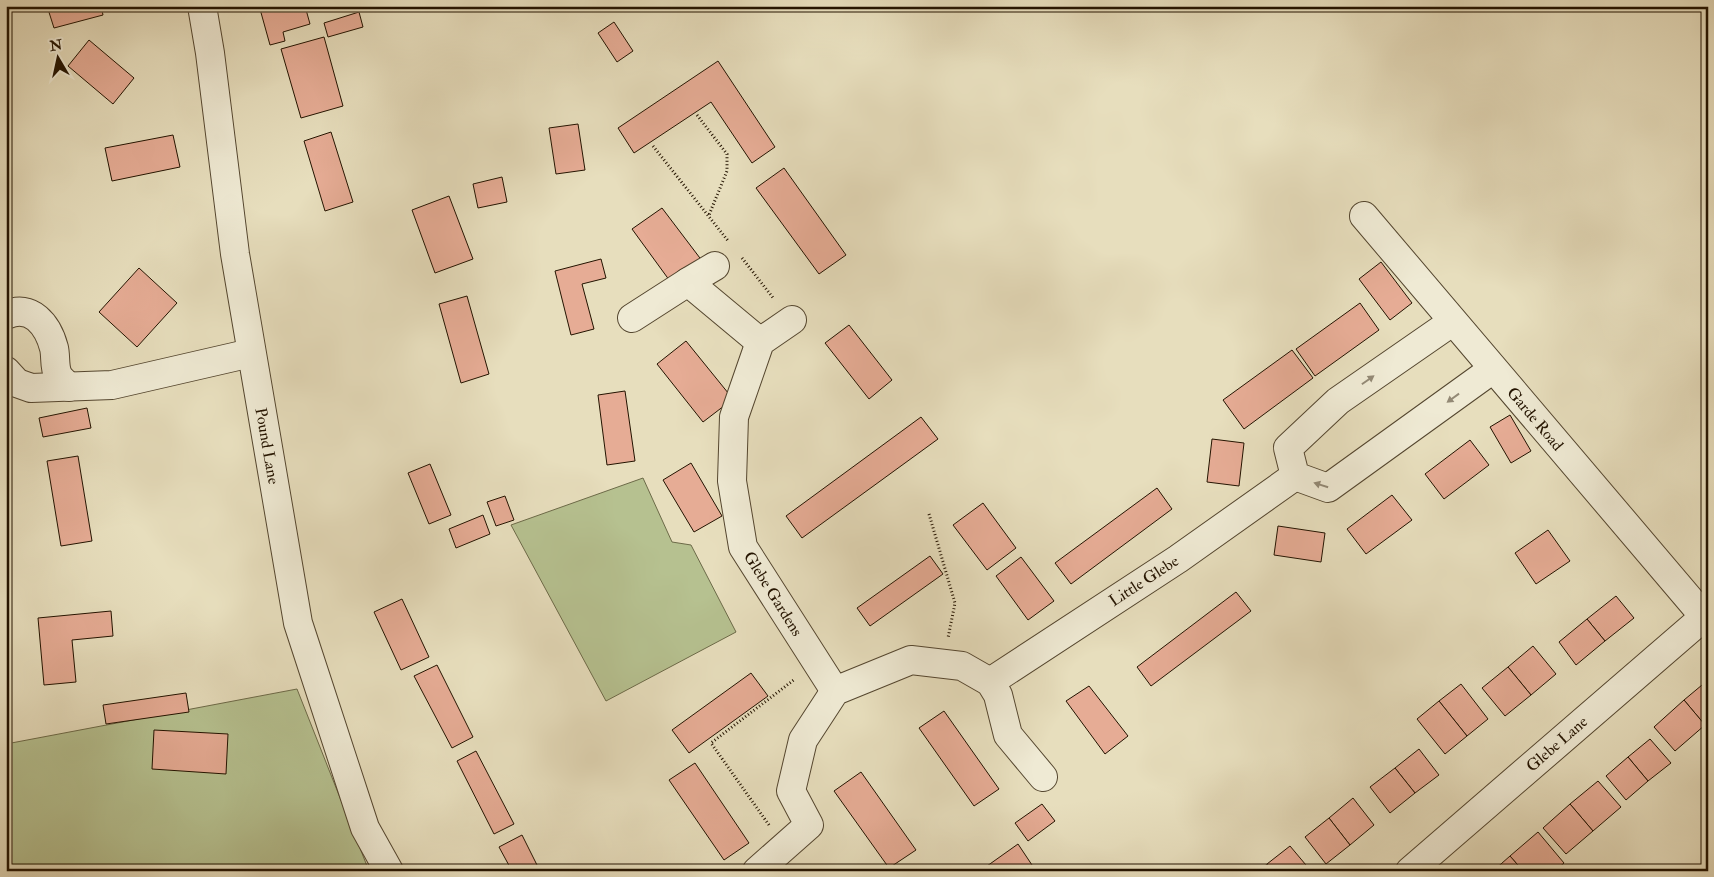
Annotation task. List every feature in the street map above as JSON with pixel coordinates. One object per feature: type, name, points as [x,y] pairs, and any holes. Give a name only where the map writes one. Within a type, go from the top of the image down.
[{"type":"street","name":"Pound Lane","points":[[202,6],[210,53],[235,254],[298,623],[365,828],[389,871]]},
{"type":"street","name":"Garde Road","points":[[1364,216],[1706,619]]},
{"type":"street","points":[[632,318],[729,255]]},
{"type":"street","points":[[688,282],[760,342],[792,320]]},
{"type":"street","points":[[6,315],[22,310],[32,314],[47,330],[54,348],[58,375],[69,387]]},
{"type":"street","points":[[1452,322],[1338,401],[1288,448],[1295,476],[1328,488],[1493,370]]},
{"type":"street","name":"Glebe Gardens","points":[[760,342],[734,417],[732,481],[744,547],[835,691]]},
{"type":"street","points":[[6,372],[17,383],[31,388],[112,385],[251,352]]},
{"type":"street","name":"Little Glebe","points":[[990,682],[1178,559],[1295,476]]},
{"type":"street","name":"Glebe Lane","points":[[1410,871],[1706,619]]},
{"type":"street","points":[[757,871],[808,825],[791,791],[803,740],[835,691],[911,660],[962,666],[990,682],[998,695],[1008,735],[1043,776]]},
{"type":"path","points":[[697,115],[727,154],[727,171],[709,216]]},
{"type":"path","points":[[654,146],[709,216],[729,255],[792,320]]},
{"type":"path","points":[[929,514],[955,603],[943,663]]},
{"type":"path","points":[[783,846],[711,743],[817,663]]},
{"type":"green space","points":[[643,478],[672,542],[691,545],[736,632],[606,701],[511,525]]},
{"type":"green space","points":[[297,689],[369,871],[6,871],[6,744]]},
{"type":"building","points":[[47,6],[101,6],[103,15],[54,28]]},
{"type":"building","points":[[271,6],[305,6],[310,24],[283,32],[285,41],[270,45],[260,9]]},
{"type":"building","points":[[359,12],[363,27],[328,37],[324,23]]},
{"type":"building","points":[[614,22],[633,51],[617,62],[598,33]]},
{"type":"building","points":[[324,37],[343,106],[301,118],[281,49]]},
{"type":"building","points":[[89,40],[134,78],[113,104],[68,66]]},
{"type":"building","points":[[718,61],[775,147],[752,163],[711,102],[634,153],[618,128]]},
{"type":"building","points":[[578,124],[585,170],[556,174],[549,128]]},
{"type":"building","points":[[331,132],[353,202],[325,211],[304,141]]},
{"type":"building","points":[[173,135],[180,167],[112,181],[105,148]]},
{"type":"building","points":[[784,168],[846,255],[819,274],[756,188]]},
{"type":"building","points":[[502,177],[507,202],[478,208],[473,184]]},
{"type":"building","points":[[449,196],[473,259],[435,273],[412,210]]},
{"type":"building","points":[[662,208],[706,266],[675,288],[632,229]]},
{"type":"building","points":[[601,259],[606,278],[582,284],[594,329],[571,335],[555,271]]},
{"type":"building","points":[[1381,262],[1412,303],[1390,320],[1359,279]]},
{"type":"building","points":[[139,268],[177,303],[137,347],[99,312]]},
{"type":"building","points":[[467,296],[489,374],[461,383],[439,304]]},
{"type":"building","points":[[1360,303],[1379,330],[1315,376],[1296,349]]},
{"type":"building","points":[[849,325],[892,380],[869,399],[825,343]]},
{"type":"building","points":[[686,341],[733,399],[703,422],[657,364]]},
{"type":"building","points":[[1292,350],[1313,378],[1244,429],[1223,400]]},
{"type":"building","points":[[625,391],[635,461],[607,465],[598,395]]},
{"type":"building","points":[[87,408],[91,428],[43,437],[39,418]]},
{"type":"building","points":[[1510,415],[1531,451],[1511,463],[1490,427]]},
{"type":"building","points":[[921,417],[938,439],[802,538],[786,516]]},
{"type":"building","points":[[1212,439],[1244,443],[1239,486],[1207,482]]},
{"type":"building","points":[[1470,440],[1489,465],[1444,499],[1425,474]]},
{"type":"building","points":[[78,456],[92,541],[61,546],[47,461]]},
{"type":"building","points":[[691,463],[722,516],[694,532],[663,480]]},
{"type":"building","points":[[430,464],[451,515],[429,524],[408,473]]},
{"type":"building","points":[[1157,488],[1172,509],[1071,584],[1055,563]]},
{"type":"building","points":[[1392,495],[1412,520],[1366,554],[1347,529]]},
{"type":"building","points":[[505,496],[514,520],[496,526],[487,502]]},
{"type":"building","points":[[983,503],[1016,548],[987,570],[953,525]]},
{"type":"building","points":[[483,515],[490,534],[456,548],[449,529]]},
{"type":"building","points":[[1278,526],[1325,533],[1321,562],[1274,555]]},
{"type":"building","points":[[1548,530],[1570,561],[1536,584],[1515,553]]},
{"type":"building","points":[[930,556],[943,574],[870,626],[857,608]]},
{"type":"building","points":[[1021,557],[1054,601],[1028,620],[996,576]]},
{"type":"building","points":[[1236,592],[1251,611],[1151,686],[1137,667]]},
{"type":"building","points":[[1616,596],[1634,618],[1605,641],[1587,619]]},
{"type":"building","points":[[402,599],[429,657],[401,670],[374,612]]},
{"type":"building","points":[[111,611],[113,636],[72,640],[76,682],[44,685],[38,618]]},
{"type":"building","points":[[1587,619],[1605,641],[1576,665],[1559,642]]},
{"type":"building","points":[[1533,646],[1556,674],[1531,695],[1508,667]]},
{"type":"building","points":[[437,665],[473,737],[452,748],[414,676]]},
{"type":"building","points":[[1508,667],[1531,695],[1505,716],[1482,688]]},
{"type":"building","points":[[751,673],[768,696],[689,753],[672,730]]},
{"type":"building","points":[[1708,680],[1708,723],[1705,725],[1684,700]]},
{"type":"building","points":[[1461,684],[1488,719],[1467,736],[1439,701]]},
{"type":"building","points":[[1089,686],[1128,736],[1105,754],[1066,701]]},
{"type":"building","points":[[186,693],[189,712],[106,724],[103,705]]},
{"type":"building","points":[[1684,700],[1705,725],[1675,751],[1654,727]]},
{"type":"building","points":[[1439,701],[1467,736],[1445,754],[1417,719]]},
{"type":"building","points":[[944,711],[999,789],[974,806],[919,728]]},
{"type":"building","points":[[154,730],[228,734],[226,774],[152,769]]},
{"type":"building","points":[[1650,739],[1671,763],[1648,781],[1628,757]]},
{"type":"building","points":[[1419,749],[1439,775],[1415,793],[1395,768]]},
{"type":"building","points":[[476,751],[514,824],[494,834],[457,761]]},
{"type":"building","points":[[1628,757],[1648,781],[1626,800],[1606,776]]},
{"type":"building","points":[[695,763],[749,843],[724,860],[669,780]]},
{"type":"building","points":[[1395,768],[1415,793],[1390,813],[1370,787]]},
{"type":"building","points":[[861,772],[916,850],[889,868],[834,791]]},
{"type":"building","points":[[1598,781],[1621,807],[1593,831],[1570,804]]},
{"type":"building","points":[[1353,798],[1374,825],[1350,845],[1329,818]]},
{"type":"building","points":[[1042,804],[1055,821],[1028,841],[1015,823]]},
{"type":"building","points":[[1570,804],[1593,831],[1566,854],[1543,828]]},
{"type":"building","points":[[1329,818],[1350,845],[1326,864],[1305,837]]},
{"type":"building","points":[[1538,832],[1564,863],[1555,871],[1523,871],[1510,856]]},
{"type":"building","points":[[522,835],[540,871],[512,871],[499,847]]},
{"type":"building","points":[[1018,844],[1036,871],[980,871]]},
{"type":"building","points":[[1290,846],[1311,871],[1273,871],[1267,864]]},
{"type":"building","points":[[1510,856],[1523,871],[1493,871]]},
{"type":"building","points":[[1267,864],[1273,871],[1259,871]]}]
